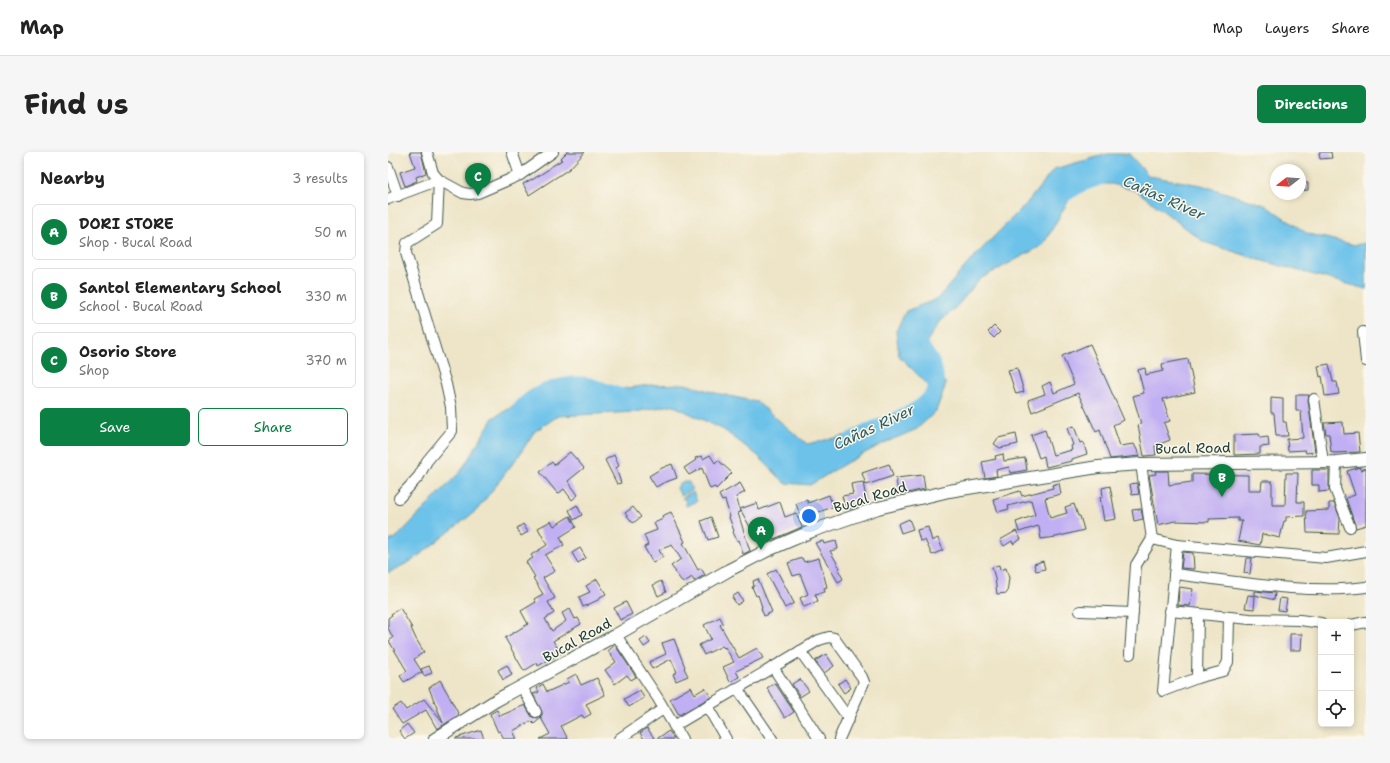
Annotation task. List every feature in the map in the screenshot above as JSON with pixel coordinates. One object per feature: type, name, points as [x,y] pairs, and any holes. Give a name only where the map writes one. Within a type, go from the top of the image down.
[{"type":"street","points":[[427,152],[433,173],[439,180],[463,193],[470,194],[478,193],[520,175],[553,152]]},
{"type":"street","points":[[512,152],[520,175]]},
{"type":"street","points":[[388,167],[398,196]]},
{"type":"street","points":[[388,199],[439,180]]},
{"type":"street","points":[[400,498],[419,476],[427,460],[452,430],[446,384],[406,254],[408,243],[437,224],[439,180]]},
{"type":"street","points":[[1362,332],[1366,361]]},
{"type":"street","points":[[1314,399],[1323,462]]},
{"type":"street","name":"Bucal Road","points":[[435,739],[495,701],[616,636],[729,570],[768,550],[812,531],[878,508],[949,491],[1098,467],[1141,464],[1336,462],[1366,457]]},
{"type":"street","points":[[1336,462],[1335,489],[1350,527]]},
{"type":"street","points":[[1130,654],[1136,565],[1152,539],[1141,464]]},
{"type":"street","points":[[1152,539],[1176,545],[1326,558],[1366,551]]},
{"type":"street","points":[[1176,545],[1163,691],[1198,678],[1224,671],[1228,662],[1229,617]]},
{"type":"street","points":[[1174,574],[1292,588],[1322,589],[1366,587]]},
{"type":"street","points":[[1080,611],[1133,613]]},
{"type":"street","points":[[1170,611],[1229,617],[1300,620],[1318,623]]},
{"type":"street","points":[[1198,614],[1198,678]]},
{"type":"street","points":[[1354,624],[1366,622]]},
{"type":"street","points":[[616,636],[657,697],[682,739]]},
{"type":"street","points":[[674,726],[819,640],[829,637],[834,638],[864,682],[839,739]]},
{"type":"street","points":[[800,651],[848,719]]},
{"type":"street","points":[[773,667],[818,739]]},
{"type":"street","points":[[522,687],[536,712]]},
{"type":"street","points":[[737,688],[772,739]]},
{"type":"street","points":[[707,706],[726,739]]},
{"type":"street","points":[[619,739],[633,735],[663,709]]},
{"type":"water","points":[[1108,154],[1129,154],[1149,176],[1201,185],[1265,205],[1308,234],[1355,245],[1366,243],[1366,289],[1263,261],[1204,242],[1137,191],[1112,184],[1078,184],[1043,245],[980,279],[956,307],[940,322],[925,344],[929,364],[946,384],[936,411],[917,429],[884,443],[846,463],[810,485],[785,483],[757,455],[724,430],[672,405],[635,412],[558,416],[534,432],[520,454],[477,510],[413,560],[388,573],[388,542],[398,536],[461,471],[493,418],[528,398],[553,390],[579,386],[605,391],[650,385],[685,384],[716,393],[757,402],[807,444],[898,424],[923,398],[929,386],[899,356],[896,331],[906,311],[937,299],[972,259],[1026,204],[1054,169]]},
{"type":"water","points":[[689,482],[692,490],[681,496],[677,488],[680,483]]},
{"type":"water","points":[[693,492],[697,501],[686,506],[686,501],[682,498]]},
{"type":"building","points":[[410,152],[421,152],[426,173],[416,177],[417,181],[405,186],[400,172],[415,167]]},
{"type":"building","points":[[567,152],[585,152],[569,169],[529,195],[523,184],[532,180],[562,160],[560,159]]},
{"type":"building","points":[[1319,152],[1331,152],[1332,158],[1320,159]]},
{"type":"building","points":[[1306,183],[1308,183],[1308,190],[1306,190]]},
{"type":"building","points":[[994,326],[1000,332],[994,338],[988,332]]},
{"type":"building","points":[[1090,344],[1124,420],[1113,425],[1120,446],[1134,444],[1140,456],[1110,459],[1100,430],[1096,432],[1078,393],[1032,412],[1028,400],[1045,394],[1042,386],[1050,382],[1054,393],[1074,384],[1062,356]]},
{"type":"building","points":[[1188,359],[1195,392],[1163,399],[1170,421],[1164,423],[1170,440],[1155,446],[1156,455],[1144,456],[1138,425],[1141,424],[1133,396],[1144,393],[1138,370],[1145,368],[1146,375],[1163,371],[1162,364]]},
{"type":"building","points":[[1329,364],[1333,382],[1337,382],[1339,394],[1325,396],[1322,376],[1320,377],[1318,366]]},
{"type":"building","points":[[1017,368],[1024,392],[1016,394],[1008,370]]},
{"type":"building","points":[[1296,395],[1309,395],[1308,400],[1315,452],[1306,453],[1305,450],[1288,451],[1287,439],[1303,438],[1301,411],[1296,411]]},
{"type":"building","points":[[1271,398],[1283,399],[1283,422],[1286,422],[1288,436],[1276,436],[1274,413],[1271,413]]},
{"type":"building","points":[[1343,422],[1344,434],[1358,433],[1360,452],[1331,452],[1329,434],[1326,434],[1324,423]]},
{"type":"building","points":[[1074,426],[1080,443],[1083,442],[1087,454],[1072,459],[1072,461],[1046,467],[1044,456],[1039,458],[1031,435],[1045,430],[1053,455],[1072,450],[1071,446],[1073,445],[1067,428]]},
{"type":"building","points":[[1016,434],[1018,444],[1000,448],[994,444],[998,438]]},
{"type":"building","points":[[1259,434],[1260,438],[1268,437],[1269,446],[1260,447],[1260,454],[1234,455],[1234,435]]},
{"type":"building","points":[[570,452],[584,468],[568,481],[578,495],[572,500],[564,489],[558,494],[540,472],[552,462],[554,465]]},
{"type":"building","points":[[1003,454],[1004,461],[1025,458],[1027,470],[1010,473],[1009,467],[996,470],[997,476],[985,478],[982,462],[996,459],[995,456]]},
{"type":"building","points":[[614,455],[619,466],[616,468],[621,483],[617,484],[605,460]]},
{"type":"building","points":[[710,455],[715,463],[718,460],[732,473],[716,489],[715,487],[710,489],[702,468],[689,475],[684,468],[696,460],[695,458],[702,456],[703,459]]},
{"type":"building","points":[[672,464],[677,478],[656,487],[649,476]]},
{"type":"building","points":[[889,464],[893,476],[866,485],[862,473]]},
{"type":"building","points":[[1360,467],[1361,470],[1366,468],[1366,525],[1356,528],[1346,498],[1355,495],[1347,471]]},
{"type":"building","points":[[1312,470],[1329,470],[1329,491],[1319,492],[1319,485],[1312,485]]},
{"type":"building","points":[[1155,471],[1168,471],[1169,485],[1192,482],[1192,474],[1248,475],[1248,490],[1261,490],[1262,481],[1272,481],[1272,505],[1285,505],[1286,473],[1298,473],[1297,502],[1304,502],[1304,516],[1286,517],[1280,538],[1262,534],[1260,545],[1238,541],[1242,521],[1238,521],[1238,518],[1209,519],[1209,522],[1175,521],[1158,525],[1149,475],[1156,474]]},
{"type":"building","points":[[923,475],[925,489],[898,495],[896,478]]},
{"type":"building","points":[[863,482],[867,504],[846,510],[842,496],[853,494],[851,484]]},
{"type":"building","points":[[740,483],[745,492],[736,497],[741,512],[738,513],[750,551],[743,554],[739,540],[737,541],[733,532],[734,531],[725,500],[722,501],[719,495]]},
{"type":"building","points":[[1059,483],[1061,494],[1045,498],[1050,518],[1067,513],[1065,507],[1074,504],[1078,516],[1080,516],[1084,530],[1041,539],[1038,526],[1019,532],[1016,522],[1035,515],[1031,500],[1008,506],[1009,509],[998,512],[993,499],[1020,491],[1022,496],[1053,488],[1052,485]]},
{"type":"building","points":[[1137,483],[1139,494],[1132,495],[1130,484]]},
{"type":"building","points":[[1110,486],[1116,519],[1104,521],[1100,497],[1103,497],[1102,488]]},
{"type":"building","points":[[829,495],[833,507],[801,517],[796,504],[807,500],[808,503]]},
{"type":"building","points":[[780,502],[785,517],[796,513],[802,527],[760,545],[740,509],[757,503],[759,510]]},
{"type":"building","points":[[1329,503],[1334,503],[1340,518],[1339,534],[1307,533],[1306,511],[1329,510]]},
{"type":"building","points":[[577,505],[582,515],[574,520],[569,510]]},
{"type":"building","points":[[633,507],[641,517],[633,523],[625,513]]},
{"type":"building","points":[[1141,509],[1143,519],[1134,521],[1132,510]]},
{"type":"building","points":[[671,512],[685,542],[683,543],[698,570],[701,568],[705,575],[694,581],[692,577],[683,583],[671,566],[681,559],[672,545],[659,550],[663,557],[653,563],[644,547],[648,545],[644,535],[657,530],[654,523],[663,519],[662,516]]},
{"type":"building","points":[[570,516],[576,527],[560,537],[564,545],[545,555],[555,571],[543,578],[555,598],[548,602],[554,613],[545,619],[552,631],[566,621],[562,613],[570,609],[575,619],[578,618],[581,624],[553,641],[561,653],[538,666],[537,663],[524,671],[505,638],[528,624],[521,611],[536,602],[534,599],[543,594],[533,578],[535,577],[526,562],[533,558],[531,555],[547,545],[538,528],[551,521],[554,526]]},
{"type":"building","points":[[711,517],[718,537],[708,540],[701,521]]},
{"type":"building","points":[[909,519],[913,529],[901,533],[898,524]]},
{"type":"building","points":[[523,524],[528,532],[521,536],[517,528]]},
{"type":"building","points":[[928,527],[932,541],[938,538],[943,550],[932,555],[925,540],[920,541],[917,530]]},
{"type":"building","points":[[1016,531],[1021,539],[1013,544],[1012,541],[1004,546],[1000,540]]},
{"type":"building","points":[[823,541],[824,544],[836,541],[838,549],[830,551],[840,568],[838,569],[843,579],[838,582],[815,543]]},
{"type":"building","points":[[580,548],[586,558],[578,563],[572,553]]},
{"type":"building","points":[[1183,552],[1193,553],[1194,569],[1181,568]]},
{"type":"building","points":[[802,558],[804,562],[819,558],[827,587],[824,588],[825,592],[815,594],[818,601],[804,607],[800,598],[808,594],[800,574],[793,576],[788,563]]},
{"type":"building","points":[[1246,558],[1252,558],[1250,574],[1244,573]]},
{"type":"building","points":[[1043,561],[1045,569],[1036,571],[1034,564]]},
{"type":"building","points":[[999,565],[1000,570],[1006,568],[1009,578],[1007,593],[997,594],[992,567]]},
{"type":"building","points":[[776,569],[794,603],[785,608],[767,574]]},
{"type":"building","points":[[597,579],[606,594],[600,597],[600,599],[583,607],[579,597],[590,592],[586,586]]},
{"type":"building","points":[[758,579],[772,612],[764,616],[758,595],[756,596],[752,587],[754,586],[753,581]]},
{"type":"building","points":[[661,581],[666,592],[658,596],[653,585]]},
{"type":"building","points":[[1179,587],[1193,589],[1190,606],[1178,605]]},
{"type":"building","points":[[1255,591],[1275,593],[1274,600],[1255,595]]},
{"type":"building","points":[[738,593],[743,601],[737,605],[732,597]]},
{"type":"building","points":[[1248,595],[1255,596],[1254,609],[1245,608]]},
{"type":"building","points":[[1280,598],[1287,599],[1285,611],[1278,610]]},
{"type":"building","points":[[626,602],[632,614],[620,620],[614,608]]},
{"type":"building","points":[[400,608],[424,652],[414,659],[422,672],[404,682],[400,676],[407,671],[389,641],[393,638],[388,628],[388,618]]},
{"type":"building","points":[[720,617],[723,623],[720,625],[739,658],[757,648],[763,658],[736,671],[739,677],[730,682],[723,667],[734,662],[725,647],[724,648],[722,646],[704,655],[699,645],[711,639],[704,625]]},
{"type":"building","points":[[1290,634],[1302,634],[1301,650],[1290,650]]},
{"type":"building","points":[[646,637],[650,643],[644,647],[640,641]]},
{"type":"building","points":[[674,639],[688,676],[676,681],[673,674],[677,672],[671,659],[652,669],[649,662],[666,654],[662,643]]},
{"type":"building","points":[[615,645],[636,677],[631,680],[627,675],[615,684],[605,670],[616,662],[608,651]]},
{"type":"building","points":[[826,654],[834,666],[824,673],[815,661]]},
{"type":"building","points":[[507,665],[512,675],[503,680],[498,670]]},
{"type":"building","points":[[429,666],[432,673],[424,676],[421,669]]},
{"type":"building","points":[[576,674],[581,685],[597,678],[605,695],[586,704],[591,714],[584,718],[582,715],[561,726],[568,739],[540,739],[550,734],[541,718],[534,724],[531,721],[513,731],[517,739],[504,739],[500,731],[498,732],[490,714],[497,710],[500,716],[525,705],[532,717],[539,718],[542,715],[542,712],[533,694],[539,692],[537,688],[543,684],[547,692],[569,682],[567,679]]},
{"type":"building","points":[[800,679],[809,691],[800,697],[792,684]]},
{"type":"building","points":[[845,679],[851,688],[844,693],[838,684]]},
{"type":"building","points":[[440,680],[459,715],[437,729],[426,710],[402,724],[392,709],[401,703],[406,710],[424,699],[443,723],[429,688]]},
{"type":"building","points":[[775,683],[794,712],[785,718],[767,688]]},
{"type":"building","points":[[691,687],[695,694],[705,688],[711,697],[679,715],[670,699]]},
{"type":"building","points":[[640,690],[644,698],[629,707],[624,699]]},
{"type":"building","points":[[407,724],[414,733],[405,739],[399,731]]},
{"type":"building","points":[[647,728],[655,739],[644,739],[640,733]]},
{"type":"building","points":[[481,730],[484,739],[456,739],[456,738]]},
{"type":"building","points":[[669,731],[674,739],[656,739]]},
{"type":"waterway","name":"Cañas River","points":[[1059,198],[1080,185],[1102,177]]},
{"type":"waterway","name":"Cañas River","points":[[852,439],[896,420],[918,408],[927,401],[933,392],[936,382],[935,370],[920,342],[919,337]]},
{"type":"waterway","name":"Cañas River","points":[[520,409],[533,397],[542,392],[561,386],[580,384],[589,385],[624,396]]},
{"type":"place","name":"Osorio Store","points":[[478,196]]},
{"type":"place","name":"Santol Elementary School","points":[[1222,497]]},
{"type":"place","name":"DORI STORE","points":[[761,550]]}]
